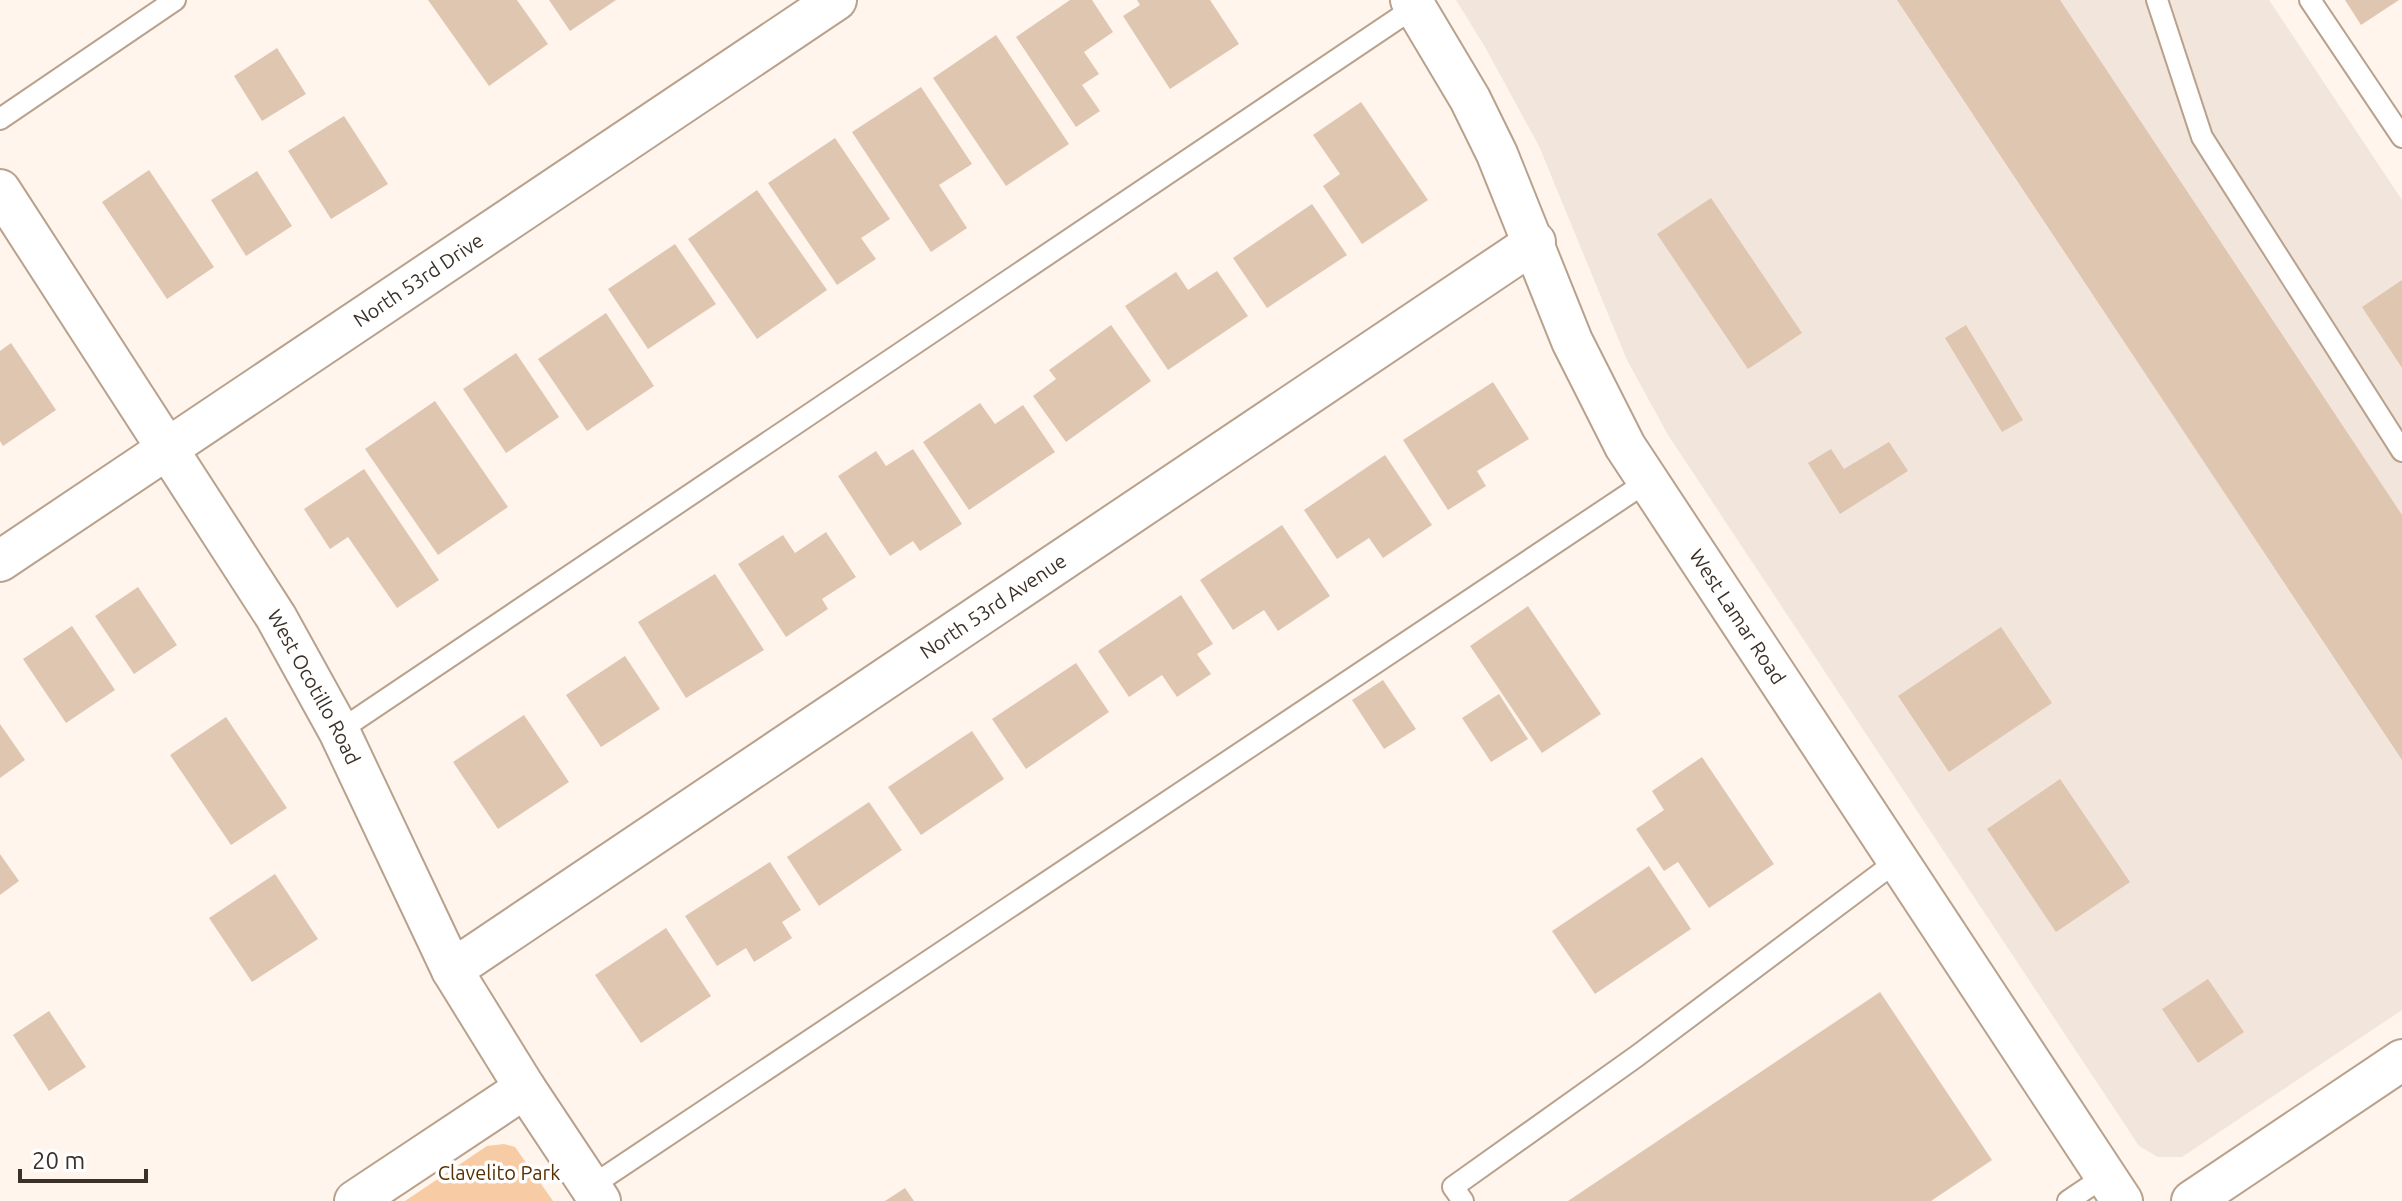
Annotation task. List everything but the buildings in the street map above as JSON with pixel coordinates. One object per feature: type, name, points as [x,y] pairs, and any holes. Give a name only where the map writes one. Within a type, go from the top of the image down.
[{"type":"street","name":"North 53rd Drive","points":[[0,561],[836,0]]},
{"type":"street","name":"West Lamar Road","points":[[1413,4],[1470,99],[1535,242],[1572,341],[1625,446],[2113,1188]]},
{"type":"street","name":"West Ocotillo Road","points":[[0,190],[276,617],[339,731],[452,970],[595,1194]]},
{"type":"street","name":"North 53rd Avenue","points":[[452,970],[1535,242]]},
{"type":"street","points":[[2192,1201],[2402,1060]]},
{"type":"street","points":[[355,1201],[525,1088]]},
{"type":"lane","points":[[0,119],[175,0]]},
{"type":"lane","points":[[2157,0],[2202,137],[2402,451]]},
{"type":"lane","points":[[2310,0],[2402,137]]},
{"type":"lane","points":[[339,731],[1413,4]]},
{"type":"lane","points":[[595,1194],[1648,481]]},
{"type":"lane","points":[[1463,1201],[1453,1187],[1637,1056],[1897,861]]},
{"type":"lane","points":[[2068,1201],[2113,1188]]},
{"type":"shaded area","points":[[1456,0],[2269,0],[2402,200],[2402,1010],[2182,1157],[2158,1157],[2139,1146],[1668,435],[1627,360],[1539,146]]},
{"type":"green space","name":"Clavelito Park","points":[[504,1144],[515,1147],[553,1201],[405,1201],[487,1146]]}]
